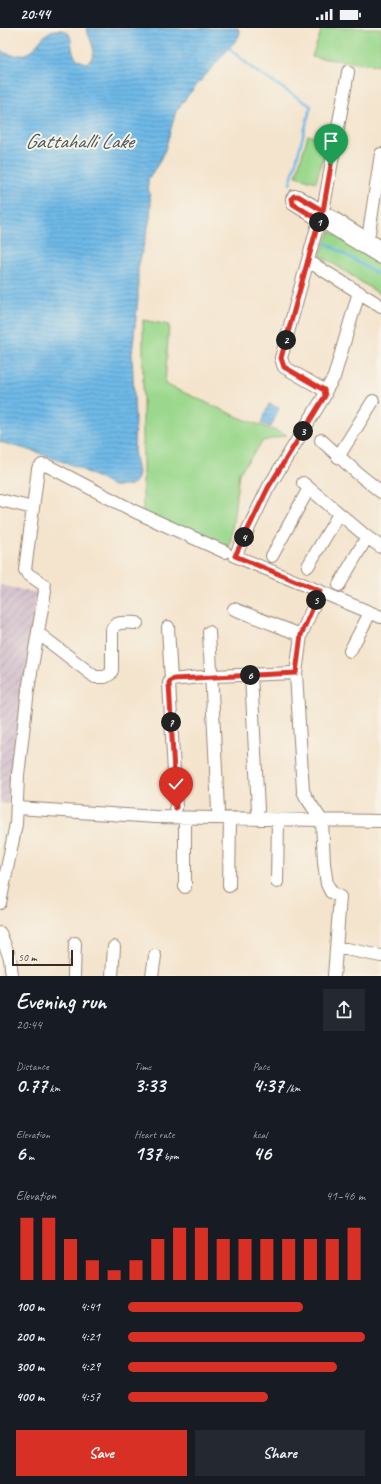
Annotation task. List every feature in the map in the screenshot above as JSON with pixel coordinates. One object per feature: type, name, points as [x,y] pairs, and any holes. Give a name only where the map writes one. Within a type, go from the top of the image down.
[{"type":"street","points":[[325,392],[284,367],[281,358],[321,216],[348,72]]},
{"type":"street","points":[[368,239],[381,154]]},
{"type":"street","points":[[321,216],[381,247]]},
{"type":"street","points":[[321,216],[381,258]]},
{"type":"street","points":[[308,261],[381,306]]},
{"type":"street","points":[[350,651],[375,615],[235,556],[268,488],[325,396],[325,392],[334,377],[359,292]]},
{"type":"street","points":[[338,457],[373,401]]},
{"type":"street","points":[[321,440],[338,457],[381,492]]},
{"type":"street","points":[[0,904],[2,883],[16,824],[18,775],[28,690],[45,590],[44,585],[41,582],[28,574],[25,564],[38,469],[42,465],[48,466],[136,512],[225,552]]},
{"type":"street","points":[[272,556],[306,486],[381,547]]},
{"type":"street","points":[[0,500],[33,508]]},
{"type":"street","points":[[308,566],[339,514]]},
{"type":"street","points":[[339,585],[367,537]]},
{"type":"street","points":[[320,591],[301,635],[296,673],[303,791],[322,821],[324,862],[327,884],[331,892],[340,897],[334,976]]},
{"type":"street","points":[[234,609],[301,635]]},
{"type":"street","points":[[38,633],[95,677],[99,678],[110,674],[112,670],[113,627],[117,623],[137,623]]},
{"type":"street","points":[[168,627],[171,680],[169,683],[176,808]]},
{"type":"street","points":[[209,632],[218,810]]},
{"type":"street","points":[[171,680],[211,676],[296,673]]},
{"type":"street","points":[[251,674],[258,810]]},
{"type":"street","points":[[17,808],[185,818],[381,821]]},
{"type":"street","points":[[185,818],[185,887]]},
{"type":"street","points":[[228,886],[230,819]]},
{"type":"street","points":[[277,882],[278,820]]},
{"type":"street","points":[[0,933],[10,958],[12,976]]},
{"type":"street","points":[[74,976],[75,943]]},
{"type":"street","points":[[112,976],[114,947]]},
{"type":"street","points":[[336,947],[381,956]]},
{"type":"street","points":[[152,976],[155,956]]},
{"type":"shaded area","points":[[0,585],[37,593],[8,804],[0,803]]},
{"type":"green space","points":[[322,28],[381,28],[381,66],[312,57]]},
{"type":"green space","points":[[308,135],[328,141],[316,182],[296,176]]},
{"type":"green space","points":[[330,231],[381,263],[381,295],[320,255]]},
{"type":"green space","points":[[143,320],[169,325],[165,384],[238,417],[287,435],[263,441],[239,473],[230,546],[143,518]]},
{"type":"water","name":"Gattahalli Lake","points":[[86,28],[238,28],[240,33],[238,38],[176,111],[165,150],[148,179],[151,203],[150,219],[138,268],[138,299],[132,354],[135,418],[134,451],[138,473],[136,481],[129,486],[113,486],[75,466],[33,451],[0,442],[0,50],[11,55],[28,53],[48,33],[51,31],[61,30],[70,35],[75,56],[79,60],[86,63],[93,56],[93,47]]},
{"type":"water","points":[[269,404],[279,408],[271,427],[261,423]]},
{"type":"waterway","points":[[227,48],[229,48],[254,70],[311,106],[290,184]]},
{"type":"waterway","points":[[326,243],[381,276]]},
{"type":"route","points":[[176,808],[169,683],[174,679],[211,676],[296,673],[301,635],[320,591],[235,556],[268,488],[325,396],[324,390],[284,367],[281,358],[319,220],[293,204],[292,198],[294,196],[298,196],[323,211],[331,165]]}]
